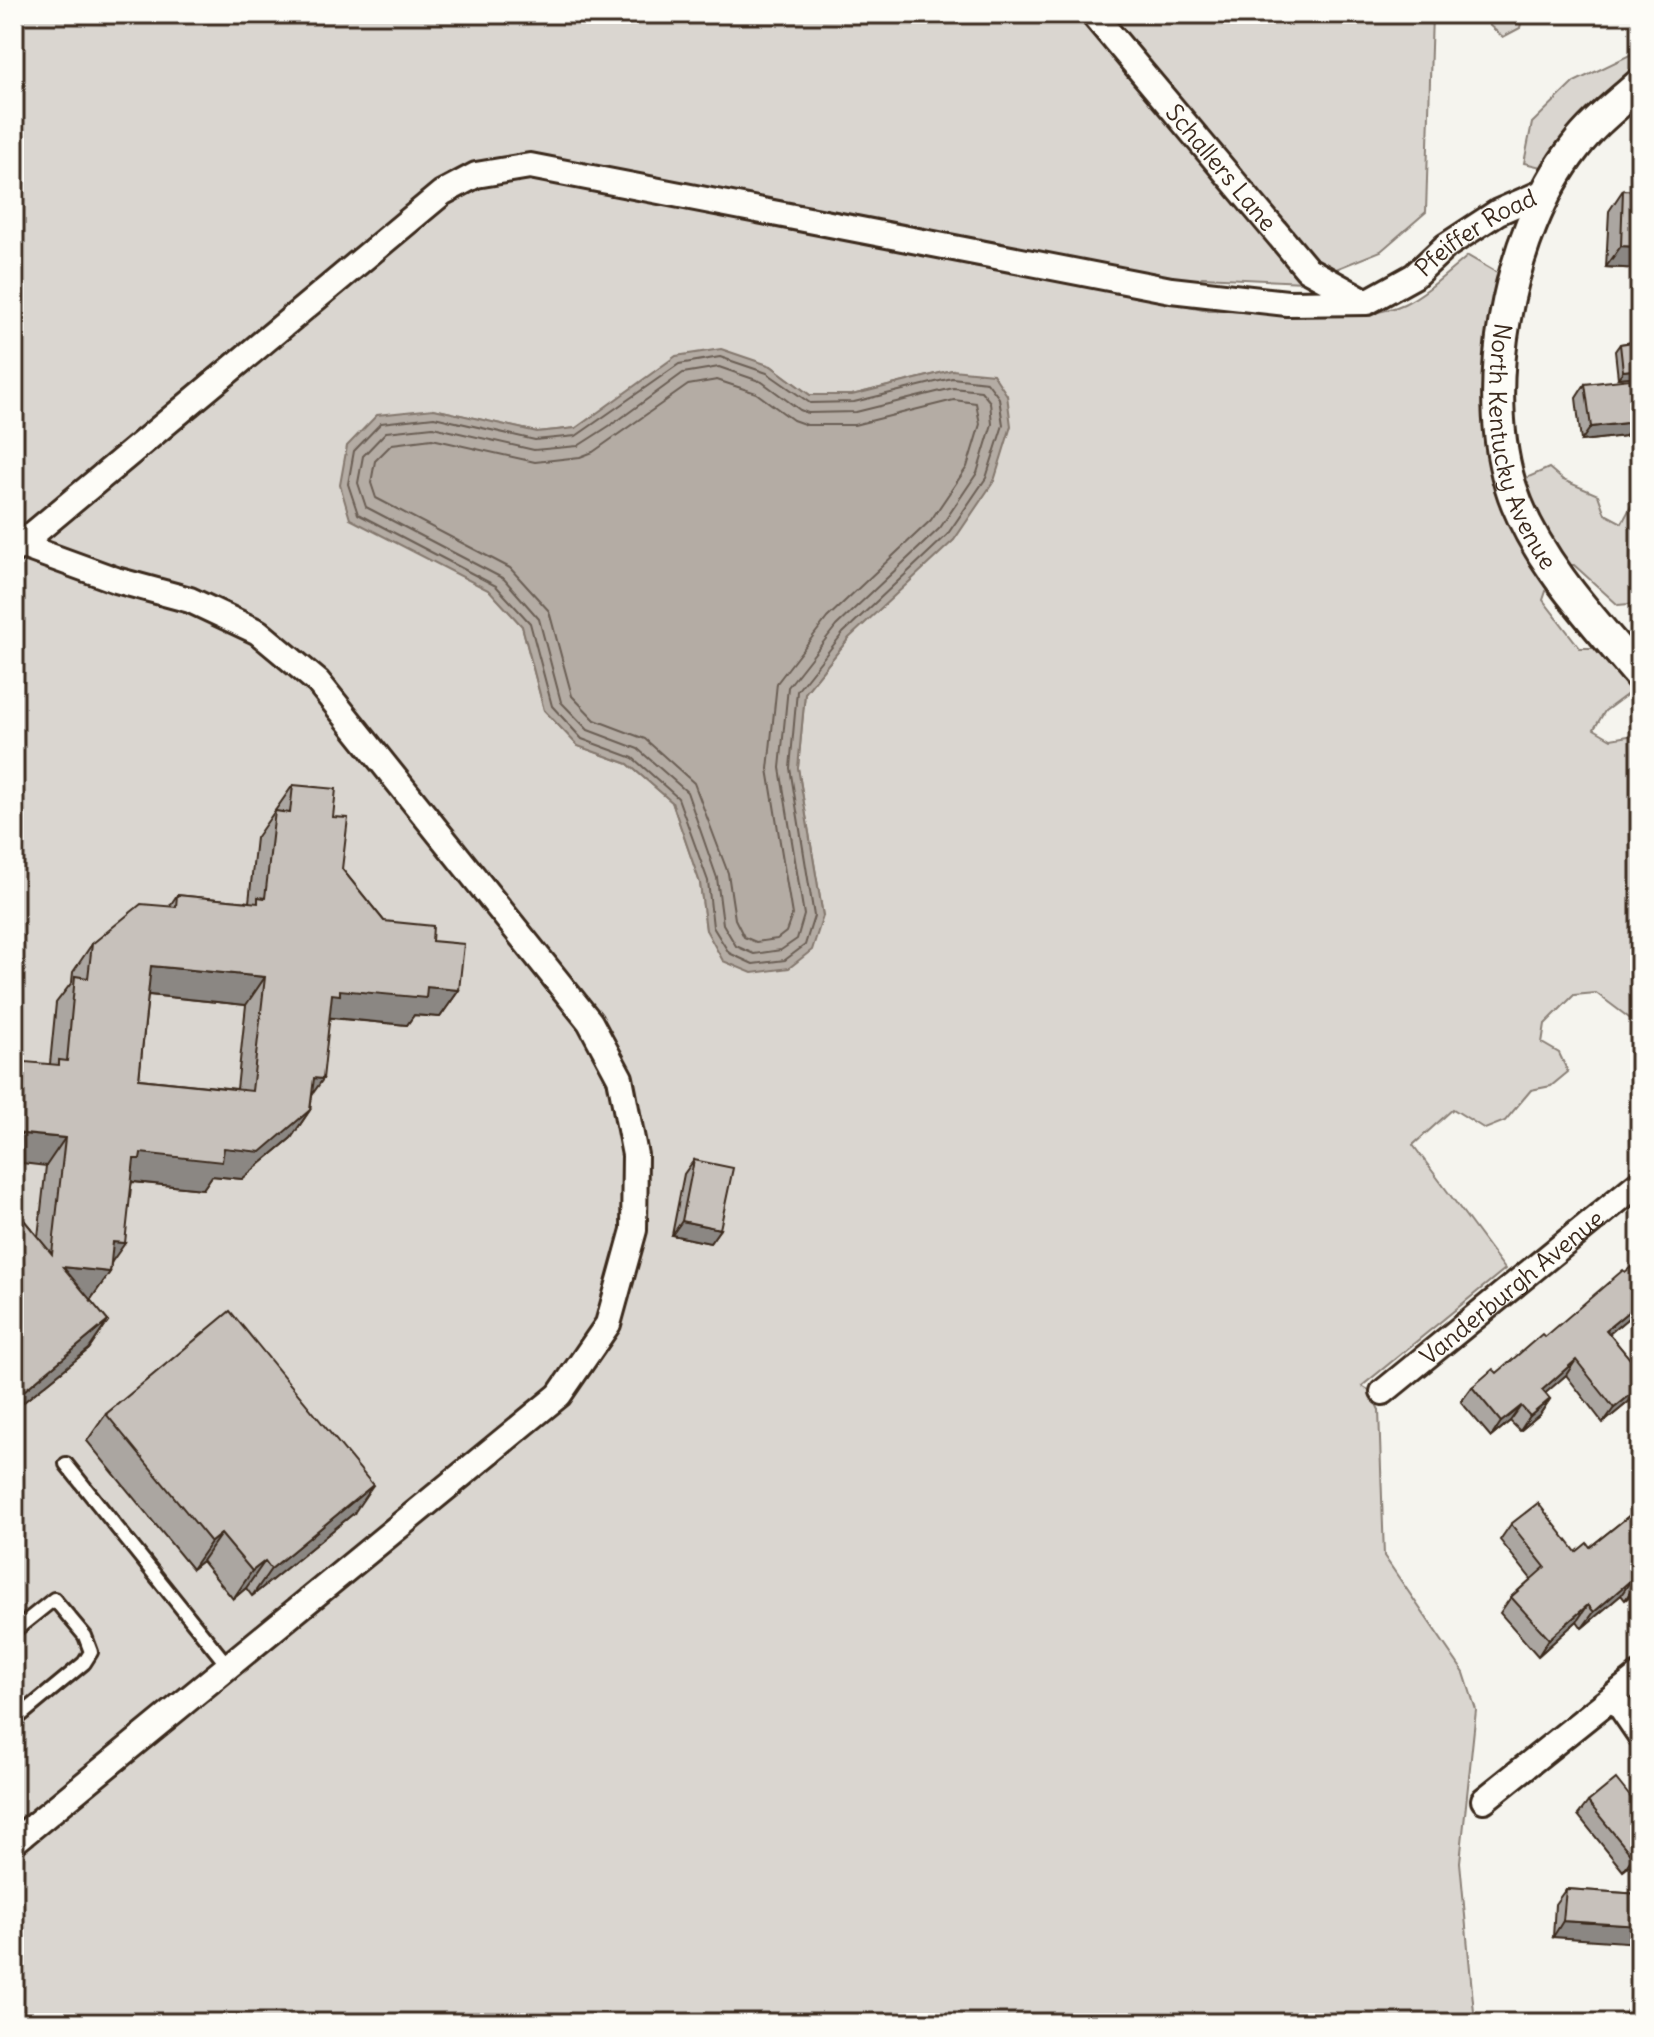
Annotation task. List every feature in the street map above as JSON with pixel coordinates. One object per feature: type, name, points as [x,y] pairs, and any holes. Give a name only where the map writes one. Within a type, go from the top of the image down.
[{"type":"street","name":"Schallers Lane","points":[[1093,14],[1307,269],[1367,302]]},
{"type":"street","name":"Pfeiffer Road","points":[[1367,302],[1414,276],[1446,246],[1498,212],[1546,191],[1574,148],[1640,84]]},
{"type":"street","points":[[17,548],[442,193],[476,175],[530,166],[1171,290],[1287,303],[1367,302]]},
{"type":"street","name":"North Kentucky Avenue","points":[[1546,191],[1528,229],[1507,310],[1499,387],[1501,451],[1517,505],[1537,545],[1559,578],[1640,676]]},
{"type":"street","points":[[14,1842],[559,1395],[608,1324],[634,1230],[635,1155],[620,1078],[590,1022],[318,682],[258,632],[190,600],[17,548]]},
{"type":"street","name":"Vanderburgh Avenue","points":[[1383,1392],[1640,1182]]},
{"type":"street","points":[[1484,1800],[1640,1675]]},
{"type":"street","points":[[1614,1697],[1640,1735]]},
{"type":"lane","points":[[66,1464],[228,1666]]},
{"type":"lane","points":[[14,1631],[54,1599],[85,1636],[91,1652],[84,1663],[14,1721]]},
{"type":"shaded area","points":[[14,14],[1432,14],[1426,212],[1381,251],[1304,282],[1202,277],[1185,287],[1188,306],[1208,310],[1309,316],[1362,314],[1404,304],[1468,256],[1499,274],[1487,356],[1486,437],[1515,483],[1549,468],[1563,480],[1598,495],[1605,514],[1622,523],[1640,490],[1640,603],[1618,605],[1574,565],[1555,565],[1543,600],[1580,648],[1600,648],[1637,687],[1605,711],[1594,729],[1611,739],[1640,734],[1640,1026],[1596,993],[1574,995],[1545,1024],[1542,1043],[1559,1053],[1568,1072],[1551,1086],[1531,1090],[1505,1121],[1485,1129],[1453,1109],[1413,1145],[1505,1269],[1362,1386],[1370,1391],[1379,1410],[1384,1556],[1464,1673],[1476,1710],[1460,1862],[1475,2023],[14,2023]],"holes":[[[771,366],[810,395],[852,395],[952,370],[849,638],[805,693],[798,768],[823,916],[706,930],[700,883],[672,802],[628,764],[578,746],[544,710],[522,626],[490,591],[434,409],[537,432],[576,428],[610,405]]]},
{"type":"shaded area","points":[[1488,14],[1523,14],[1520,28],[1503,37],[1489,25]]},
{"type":"shaded area","points":[[1640,50],[1640,103],[1562,172],[1524,163],[1532,123],[1574,82]]},
{"type":"water","points":[[721,349],[771,366],[810,395],[852,395],[952,370],[993,374],[1007,395],[1011,426],[994,481],[954,540],[849,638],[805,693],[798,768],[823,916],[812,950],[789,968],[752,973],[723,961],[706,930],[700,883],[672,802],[628,764],[578,746],[544,710],[522,626],[490,591],[350,519],[340,485],[347,446],[377,415],[434,409],[537,432],[576,428],[676,356]]},
{"type":"building","points":[[1623,190],[1640,191],[1640,247],[1621,246]]},
{"type":"building","points":[[1640,341],[1640,369],[1623,371],[1620,344]]},
{"type":"building","points":[[1630,379],[1635,422],[1591,427],[1585,384]]},
{"type":"building","points":[[293,785],[336,789],[333,817],[348,818],[342,869],[384,921],[433,926],[432,941],[464,944],[459,990],[427,987],[426,998],[340,990],[340,995],[332,994],[323,1079],[314,1078],[310,1110],[261,1152],[224,1148],[222,1162],[141,1153],[140,1159],[134,1159],[125,1243],[113,1242],[110,1272],[63,1267],[108,1321],[14,1399],[14,1208],[52,1254],[65,1138],[14,1133],[14,1061],[59,1065],[59,1060],[67,1061],[75,976],[88,978],[92,944],[141,904],[176,907],[177,895],[258,903],[258,897],[265,898],[275,811],[290,813]],"holes":[[[151,966],[265,977],[252,1091],[139,1079]]]},
{"type":"building","points":[[694,1160],[733,1168],[720,1229],[682,1221]]},
{"type":"building","points":[[1640,1260],[1640,1302],[1606,1330],[1640,1371],[1640,1387],[1614,1408],[1576,1360],[1542,1390],[1550,1399],[1530,1416],[1521,1406],[1501,1422],[1472,1387],[1493,1369],[1497,1373],[1542,1334],[1545,1337],[1623,1270],[1625,1272]]},
{"type":"building","points":[[230,1311],[373,1485],[271,1569],[265,1561],[252,1571],[221,1534],[211,1542],[106,1414]]},
{"type":"building","points":[[1538,1503],[1576,1552],[1587,1543],[1590,1547],[1640,1507],[1640,1580],[1636,1583],[1632,1579],[1594,1612],[1588,1605],[1549,1639],[1511,1597],[1545,1567],[1511,1524]]},
{"type":"building","points":[[1616,1779],[1640,1809],[1640,1851],[1633,1857],[1588,1802]]},
{"type":"building","points":[[1566,1889],[1640,1894],[1640,1926],[1563,1921]]},
{"type":"building","points":[[1636,1998],[1640,1998],[1640,2023],[1635,2023]]}]
